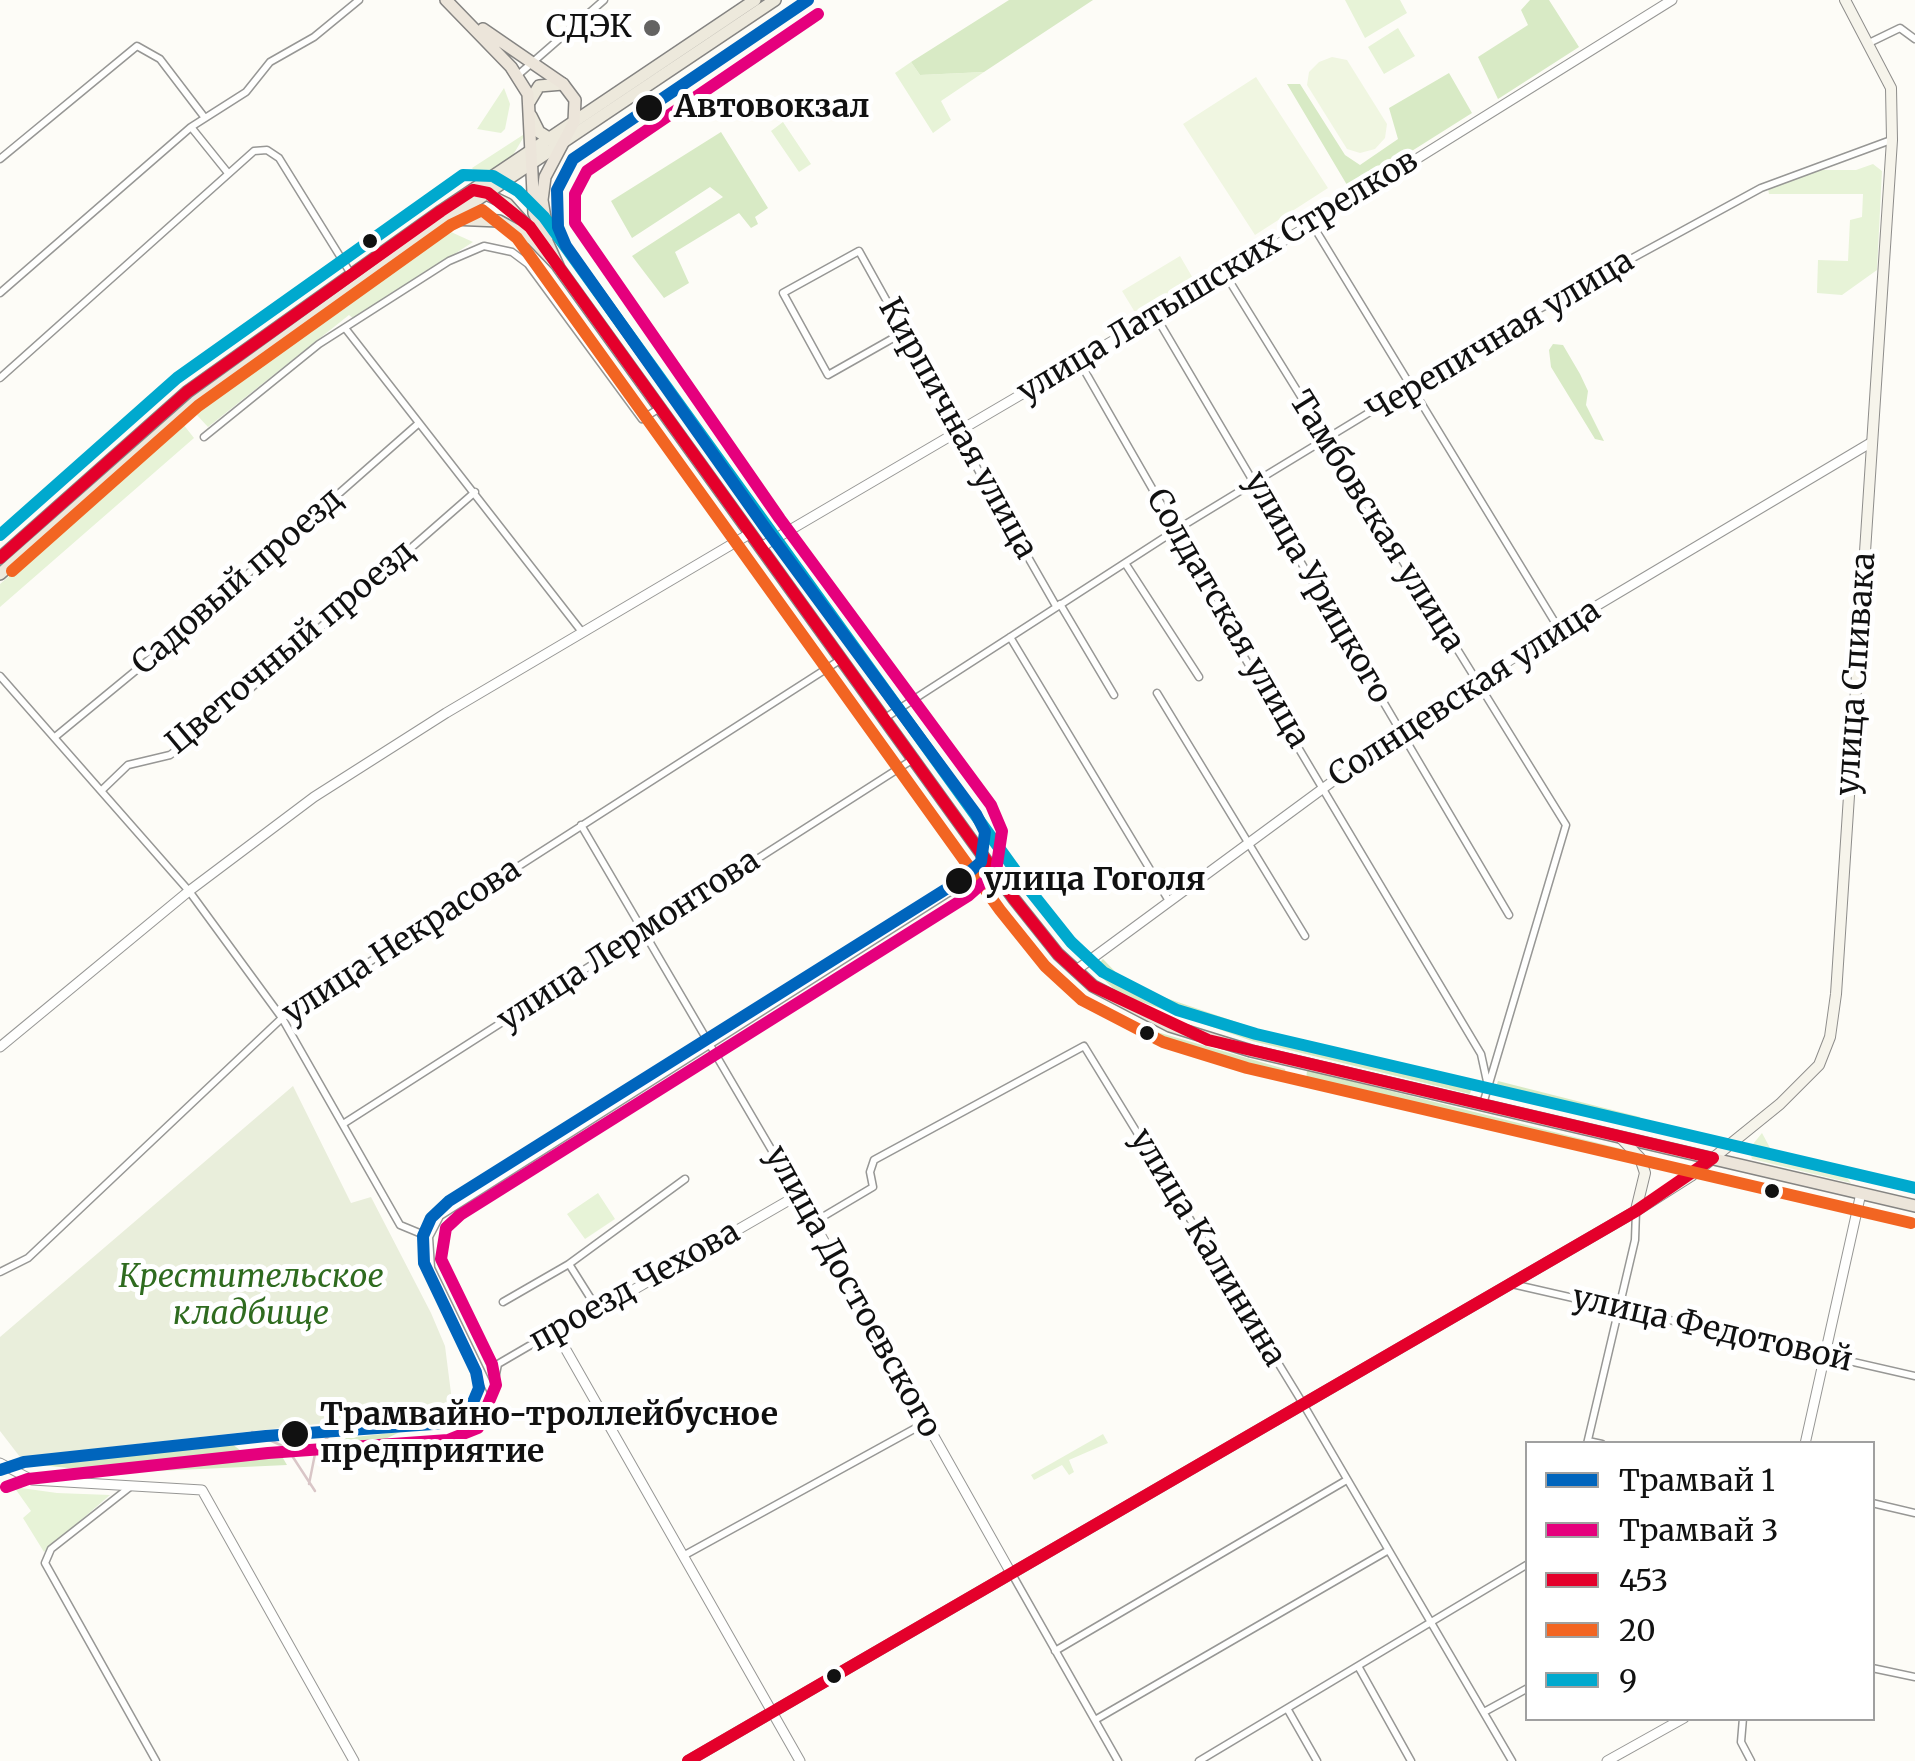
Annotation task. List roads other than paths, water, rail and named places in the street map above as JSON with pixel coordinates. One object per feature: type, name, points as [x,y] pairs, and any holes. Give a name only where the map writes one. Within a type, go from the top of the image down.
[{"type":"highway","points":[[446,0],[518,76],[530,101],[534,213],[559,268],[1042,935],[1074,971],[1135,1010],[1208,1040],[1915,1206]]},
{"type":"highway","points":[[468,21],[567,89],[576,106],[574,122],[554,141],[544,177],[545,227],[559,268]]},
{"type":"main road","points":[[574,122],[755,0]]},
{"type":"main road","points":[[0,574],[195,402],[488,193],[554,141],[776,0]]},
{"type":"main road","name":"улица Спивака","points":[[688,1761],[1636,1210],[1713,1158],[1807,1080],[1830,1037],[1892,140],[1891,88],[1845,0]]},
{"type":"main road","points":[[530,101],[539,86],[567,89],[591,101],[608,98]]},
{"type":"main road","points":[[531,116],[554,141]]},
{"type":"main road","points":[[0,558],[187,392],[473,190],[531,158]]},
{"type":"main road","points":[[473,190],[488,193],[518,214],[559,268]]},
{"type":"main road","points":[[447,220],[480,217],[499,221],[532,240],[559,268]]},
{"type":"main road","points":[[1620,1136],[1640,1158],[1645,1172],[1636,1210]]},
{"type":"street","points":[[0,293],[191,127],[246,92],[270,62],[314,37],[359,0]]},
{"type":"street","name":"улица Латышских Стрелков","points":[[761,548],[1312,224],[1672,0]]},
{"type":"street","points":[[518,76],[602,3]]},
{"type":"street","points":[[1868,43],[1900,28],[1915,39]]},
{"type":"street","points":[[0,159],[137,46],[160,59],[205,118]]},
{"type":"street","points":[[191,127],[228,173]]},
{"type":"street","name":"Черепичная улица","points":[[885,718],[1176,530],[1328,442],[1541,308],[1761,188],[1892,140]]},
{"type":"street","points":[[0,378],[254,151],[274,153],[351,274]]},
{"type":"street","points":[[1312,224],[1559,629]]},
{"type":"street","points":[[204,437],[345,328],[464,252],[498,247],[528,264],[642,420],[661,407]]},
{"type":"street","name":"Кирпичная улица","points":[[904,332],[828,375],[783,293],[859,251],[904,332],[957,433],[1058,605]]},
{"type":"street","name":"Тамбовская улица","points":[[1225,274],[1566,824],[1482,1105]]},
{"type":"street","name":"улица Урицкого","points":[[1154,315],[1509,915]]},
{"type":"street","points":[[345,328],[582,632]]},
{"type":"street","name":"Солдатская улица","points":[[1079,362],[1176,530],[1203,588],[1481,1054],[1488,1086]]},
{"type":"street","name":"Садовый проезд","points":[[55,737],[168,644],[419,423]]},
{"type":"street","name":"Солнцевская улица","points":[[1074,971],[1401,731],[1559,629],[1872,442]]},
{"type":"street","name":"Цветочный проезд","points":[[102,790],[128,765],[170,755],[204,730],[475,492]]},
{"type":"street","points":[[0,1047],[189,891],[320,793],[751,533]]},
{"type":"street","points":[[1124,563],[1199,677]]},
{"type":"street","points":[[1058,605],[1114,694]]},
{"type":"street","points":[[1010,636],[1169,902]]},
{"type":"street","name":"улица Некрасова","points":[[0,1272],[28,1258],[282,1018],[842,659]]},
{"type":"street","points":[[0,676],[189,891],[282,1018],[400,1226],[429,1236],[452,1206],[992,865]]},
{"type":"street","points":[[1157,692],[1246,845],[1305,936]]},
{"type":"street","name":"улица Лермонтова","points":[[343,1124],[914,758]]},
{"type":"street","name":"улица Достоевского","points":[[581,825],[711,1041],[1118,1761]]},
{"type":"street","name":"улица Калинина","points":[[814,1222],[873,1187],[870,1172],[874,1160],[1084,1046],[1302,1402],[1512,1761]]},
{"type":"street","points":[[503,1302],[569,1264],[685,1179]]},
{"type":"street","points":[[1806,1441],[1861,1193]]},
{"type":"street","name":"проезд Чехова","points":[[429,1236],[431,1268],[492,1394],[498,1364],[599,1311],[798,1195]]},
{"type":"street","points":[[1587,1441],[1635,1240],[1636,1210]]},
{"type":"street","points":[[569,1264],[599,1311]]},
{"type":"street","name":"улица Федотовой","points":[[1509,1283],[1915,1376]]},
{"type":"street","points":[[557,1334],[800,1761]]},
{"type":"street","points":[[683,1556],[925,1423]]},
{"type":"street","points":[[2,1469],[32,1480],[190,1486],[210,1498],[354,1761]]},
{"type":"street","points":[[1054,1650],[1346,1481]]},
{"type":"street","points":[[135,1483],[51,1549],[45,1563],[156,1761]]},
{"type":"street","points":[[1875,1504],[1915,1513]]},
{"type":"street","points":[[1096,1720],[1387,1551]]},
{"type":"street","points":[[1199,1761],[1525,1566]]},
{"type":"street","points":[[1358,1666],[1411,1761]]},
{"type":"street","points":[[1875,1669],[1915,1677]]},
{"type":"street","points":[[1484,1712],[1525,1690]]},
{"type":"street","points":[[1288,1710],[1317,1761]]},
{"type":"street","points":[[1607,1761],[1679,1721]]},
{"type":"street","points":[[1743,1721],[1741,1742],[1751,1761]]},
{"type":"street","points":[[1217,1751],[1223,1761]]},
{"type":"tram line","name":"1","points":[[0,1470],[24,1462],[266,1436],[447,1423],[468,1414],[479,1388],[476,1372],[424,1263],[423,1236],[431,1218],[449,1201],[959,881],[981,862],[985,832],[976,814],[766,529],[566,246],[558,227],[557,190],[573,159],[808,0]]},
{"type":"tram line","name":"3","points":[[6,1487],[28,1479],[268,1453],[448,1440],[478,1428],[496,1385],[492,1364],[441,1259],[446,1228],[460,1215],[968,896],[996,871],[1002,831],[991,805],[780,519],[575,223],[575,194],[587,171],[818,14]]},
{"type":"tram line","points":[[309,1484],[316,1449],[331,1434],[352,1426]]},
{"type":"tram line","points":[[252,1432],[287,1448],[315,1491]]},
{"type":"place","name":"СДЭК","points":[[652,28]]},
{"type":"place","name":"Автовокзал","points":[[649,108]]},
{"type":"place","name":"улица Гоголя","points":[[959,881]]},
{"type":"place","name":"Трамвайно-троллейбусное предприятие","points":[[295,1434]]},
{"type":"park label","name":"Крестительское кладбище","points":[[251,1296]]}]
